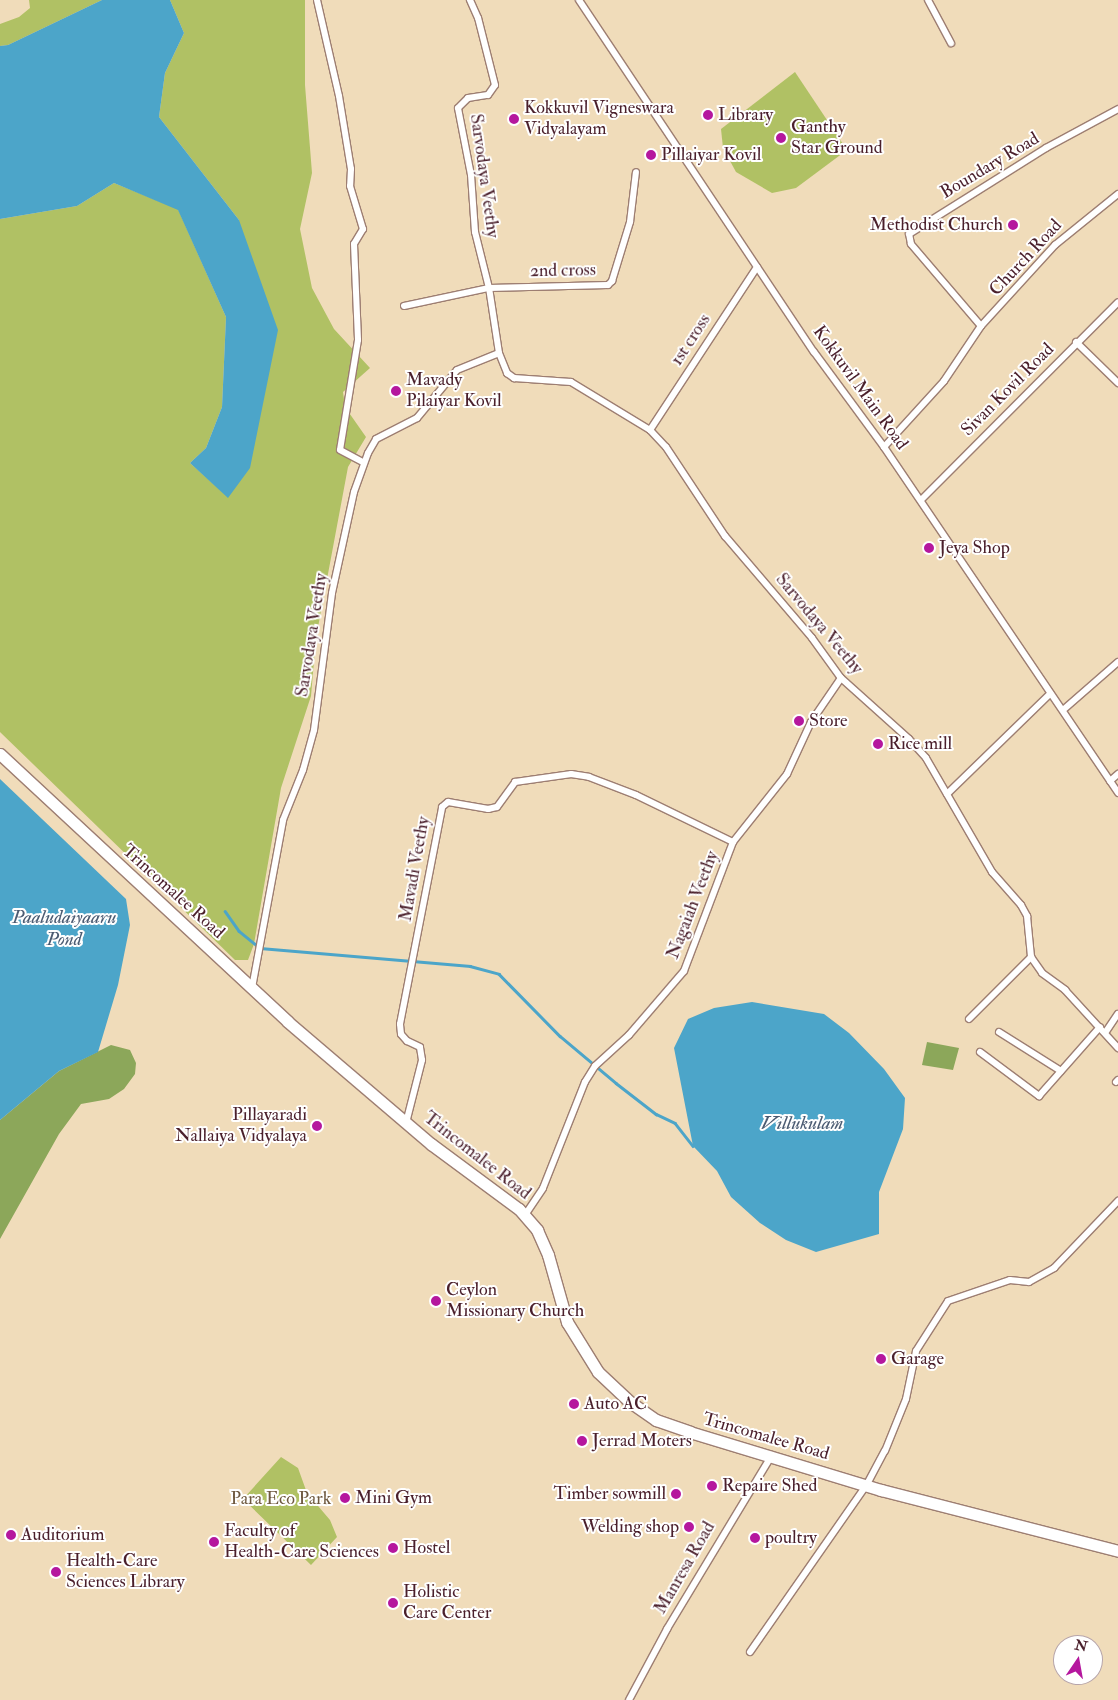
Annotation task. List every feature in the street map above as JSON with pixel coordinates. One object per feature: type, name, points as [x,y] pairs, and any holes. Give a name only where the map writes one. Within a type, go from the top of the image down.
[{"type":"highway","name":"Trincomalee Road","points":[[0,754],[252,988],[406,1123],[526,1216],[538,1230],[548,1255],[567,1322],[598,1372],[630,1402],[656,1420],[866,1486],[1118,1551]]},
{"type":"street","points":[[317,0],[339,96],[351,169],[350,186],[363,229],[354,244],[358,340],[340,450],[364,463]]},
{"type":"street","name":"Sarvodaya Veethy","points":[[470,0],[495,76],[493,91],[488,95],[468,98],[458,108],[470,175],[475,232],[489,288],[499,353],[507,373],[514,378],[571,382],[650,430],[666,447],[725,536],[812,638],[841,678],[909,739],[926,758],[992,872],[1027,916],[1031,957]]},
{"type":"street","name":"Kokkuvil Main Road","points":[[579,0],[757,267],[921,500],[1118,793]]},
{"type":"street","points":[[928,0],[951,43]]},
{"type":"street","name":"Boundary Road","points":[[982,326],[911,244],[909,234],[1039,153],[1118,109]]},
{"type":"street","name":"2nd cross","points":[[404,306],[489,288],[608,285],[615,274],[630,222],[636,172]]},
{"type":"street","name":"Church Road","points":[[982,326],[1055,245],[1118,194]]},
{"type":"street","name":"1st cross","points":[[650,430],[757,267]]},
{"type":"street","name":"Sivan Kovil Road","points":[[921,500],[1076,342],[1118,302]]},
{"type":"street","points":[[884,447],[944,380],[982,326]]},
{"type":"street","points":[[1076,342],[1118,383]]},
{"type":"street","name":"Sarvodaya Veethy","points":[[252,988],[283,820],[303,770],[314,730],[332,593],[354,492],[364,463],[376,439],[417,418],[457,370],[499,353]]},
{"type":"street","points":[[1063,710],[1118,662]]},
{"type":"street","name":"Nagaiah Veethy","points":[[526,1216],[543,1188],[585,1082],[595,1066],[628,1035],[684,971],[733,842],[787,774],[812,722],[841,678]]},
{"type":"street","points":[[947,794],[1050,694]]},
{"type":"street","name":"Mavadi Veethy","points":[[406,1123],[422,1060],[420,1047],[407,1041],[401,1034],[400,1024],[442,807],[448,802],[488,809],[497,807],[515,782],[571,774],[589,777],[636,795],[733,842]]},
{"type":"street","points":[[1110,781],[1118,774]]},
{"type":"street","points":[[970,1019],[1031,957],[1042,973],[1065,990],[1118,1048]]},
{"type":"street","points":[[1105,1033],[1118,1014]]},
{"type":"street","points":[[980,1052],[1039,1096],[1100,1027]]},
{"type":"street","points":[[1000,1032],[1061,1071]]},
{"type":"street","points":[[750,1652],[866,1486],[885,1451],[906,1399],[916,1351],[948,1301],[1010,1280],[1029,1282],[1054,1268],[1118,1201]]},
{"type":"street","name":"Manresa Road","points":[[629,1700],[672,1621],[772,1455]]},
{"type":"green space","points":[[29,0],[102,0],[8,45],[0,46],[0,24],[19,17],[30,8]]},
{"type":"green space","points":[[170,0],[305,0],[305,85],[312,173],[300,229],[312,288],[334,329],[370,368],[343,392],[345,407],[366,437],[348,467],[316,638],[311,696],[281,788],[254,944],[248,960],[235,960],[0,732],[0,219],[77,206],[114,183],[178,209],[226,317],[222,407],[206,448],[190,463],[228,497],[239,220],[159,117],[165,73],[184,33]]},
{"type":"green space","name":"Ganthy Star Ground","points":[[795,72],[847,150],[796,188],[772,193],[736,172],[723,148],[721,129]]},
{"type":"green space","points":[[927,1042],[959,1048],[953,1070],[922,1065]]},
{"type":"green space","points":[[111,1045],[130,1050],[136,1063],[135,1074],[124,1089],[109,1099],[81,1104],[59,1134],[0,1239],[0,1120],[59,1071]]},
{"type":"green space","name":"Para Eco Park","points":[[281,1457],[298,1468],[307,1493],[330,1520],[337,1537],[311,1565],[243,1499]]},
{"type":"water","points":[[102,0],[170,0],[184,33],[165,73],[159,117],[239,220],[278,330],[250,468],[228,498],[190,463],[206,448],[222,407],[226,317],[178,210],[114,183],[77,206],[0,219],[0,46],[8,45]]},
{"type":"water","name":"Paaludaiyaaru Pond","points":[[0,779],[126,899],[130,925],[118,985],[98,1052],[59,1071],[0,1120]]},
{"type":"water","name":"Villukulam","points":[[752,1002],[824,1014],[849,1033],[884,1069],[905,1098],[903,1129],[879,1192],[879,1234],[816,1252],[786,1240],[760,1223],[731,1197],[717,1171],[693,1146],[674,1048],[688,1019],[714,1008]]},
{"type":"waterway","points":[[225,911],[239,931],[260,948],[470,966],[499,974],[560,1036],[656,1114],[675,1123],[693,1146]]},
{"type":"place","name":"Library","points":[[708,115]]},
{"type":"place","name":"Kokkuvil Vigneswara Vidyalayam","points":[[514,119]]},
{"type":"place","name":"Ganthy Star Ground","points":[[781,138]]},
{"type":"place","name":"Pillaiyar Kovil","points":[[651,155]]},
{"type":"place","name":"Methodist Church","points":[[1013,225]]},
{"type":"place","name":"Mavady Pilaiyar Kovil","points":[[396,391]]},
{"type":"place","name":"Jeya Shop","points":[[929,548]]},
{"type":"place","name":"Store","points":[[799,721]]},
{"type":"place","name":"Rice mill","points":[[878,744]]},
{"type":"place","name":"Pillayaradi Nallaiya Vidyalaya","points":[[317,1126]]},
{"type":"place","name":"Ceylon Missionary Church","points":[[436,1301]]},
{"type":"place","name":"Garage","points":[[881,1359]]},
{"type":"place","name":"Auto AC","points":[[574,1404]]},
{"type":"place","name":"Jerrad Moters","points":[[582,1441]]},
{"type":"place","name":"Repaire Shed","points":[[712,1486]]},
{"type":"place","name":"Timber sowmill","points":[[676,1494]]},
{"type":"place","name":"Mini Gym","points":[[345,1498]]},
{"type":"place","name":"Welding shop","points":[[689,1527]]},
{"type":"place","name":"Auditorium","points":[[11,1535]]},
{"type":"place","name":"poultry","points":[[755,1538]]},
{"type":"place","name":"Faculty of Health-Care Sciences","points":[[214,1542]]},
{"type":"place","name":"Hostel","points":[[393,1548]]},
{"type":"place","name":"Health-Care Sciences Library","points":[[56,1572]]},
{"type":"place","name":"Holistic Care Center","points":[[393,1603]]}]
